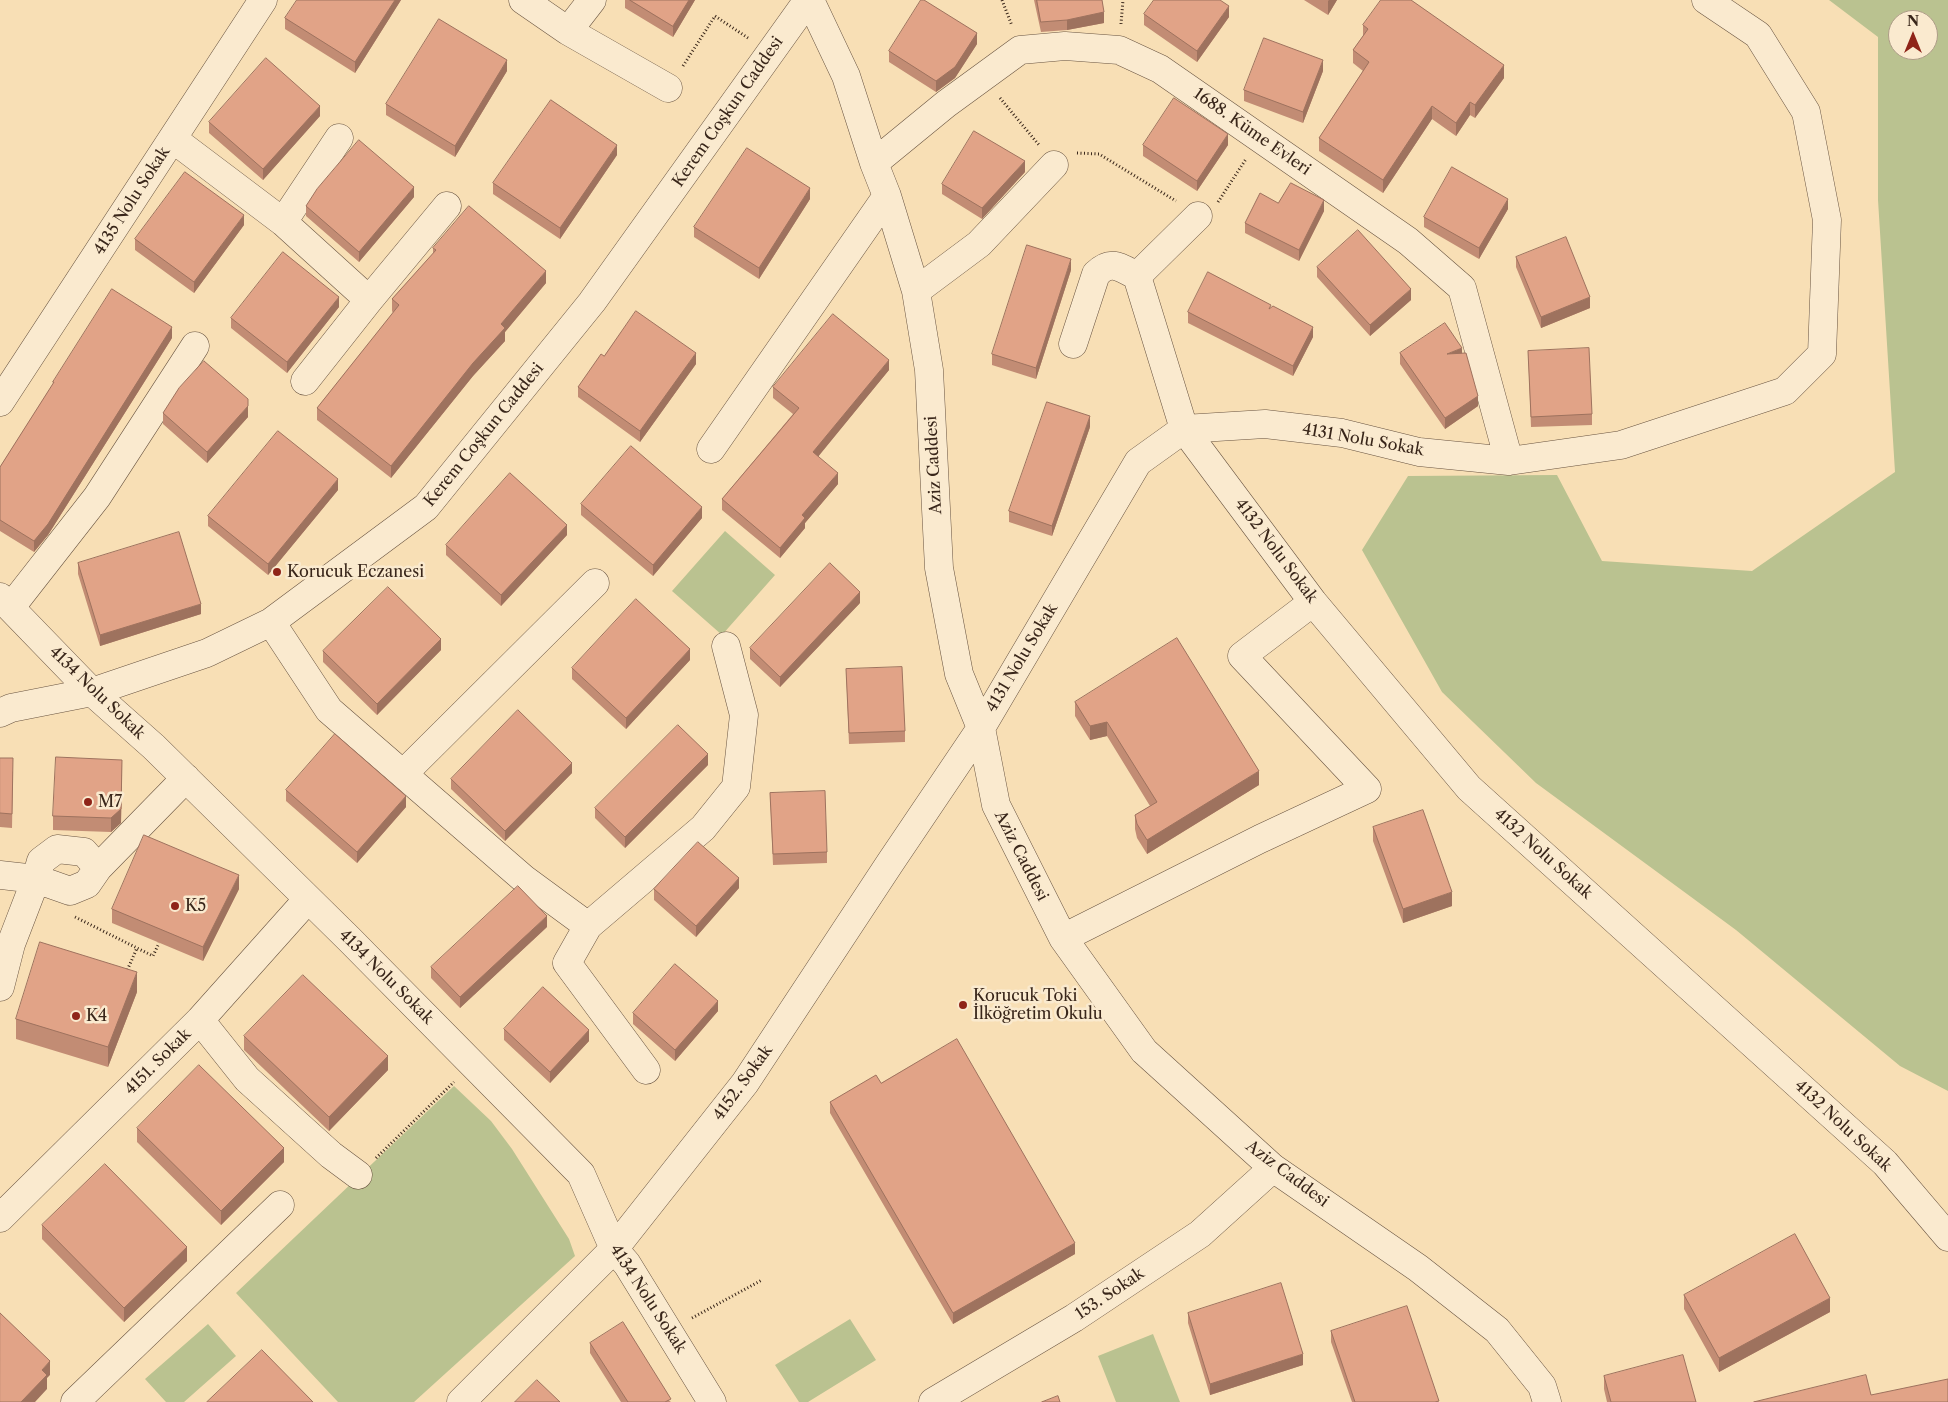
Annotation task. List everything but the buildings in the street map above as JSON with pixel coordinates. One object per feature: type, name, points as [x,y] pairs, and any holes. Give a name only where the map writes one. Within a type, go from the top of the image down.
[{"type":"street","name":"4135 Nolu Sokak","points":[[0,402],[264,0]]},
{"type":"street","points":[[523,0],[568,31],[668,88]]},
{"type":"street","points":[[568,31],[592,0]]},
{"type":"street","name":"Kerem Coşkun Caddesi","points":[[0,713],[11,708],[92,692],[207,654],[271,622],[426,507],[592,302],[769,52],[809,0]]},
{"type":"street","name":"Aziz Caddesi","points":[[809,0],[846,76],[874,163],[887,196],[916,291],[929,370],[939,568],[959,674],[981,728],[996,805],[1063,938],[1144,1052],[1273,1168],[1418,1268],[1497,1330],[1542,1386],[1547,1402]]},
{"type":"street","name":"4131 Nolu Sokak","points":[[981,728],[1138,462],[1184,429],[1265,424],[1342,433],[1419,452],[1509,461],[1621,445],[1785,390],[1822,354],[1826,220],[1806,112],[1758,35],[1706,0]]},
{"type":"street","name":"1688. Küme Evleri","points":[[874,163],[981,77],[1020,50],[1065,46],[1119,50],[1160,69],[1408,241],[1462,288],[1509,461]]},
{"type":"street","points":[[283,222],[339,138]]},
{"type":"street","points":[[173,139],[283,222],[368,300]]},
{"type":"street","points":[[916,291],[979,244],[1054,165]]},
{"type":"street","points":[[712,449],[887,196]]},
{"type":"street","points":[[305,381],[368,300],[447,206]]},
{"type":"street","points":[[1073,344],[1096,274],[1104,267],[1110,265],[1119,267],[1136,276],[1198,216]]},
{"type":"street","name":"4132 Nolu Sokak","points":[[1136,276],[1184,429],[1313,602],[1469,788],[1885,1163],[1948,1237]]},
{"type":"street","points":[[5,602],[97,497],[195,346]]},
{"type":"street","points":[[403,774],[595,583]]},
{"type":"street","name":"4134 Nolu Sokak","points":[[5,602],[92,692],[154,747],[308,899],[581,1174],[614,1249],[627,1264],[712,1402]]},
{"type":"street","points":[[1063,938],[1260,839],[1367,789],[1242,656],[1313,602]]},
{"type":"street","points":[[271,622],[329,710],[524,879],[588,926]]},
{"type":"street","points":[[646,1070],[567,962],[588,926],[703,828],[736,787],[744,715],[726,646]]},
{"type":"street","name":"4152. Sokak","points":[[461,1402],[614,1249],[745,1083],[981,728]]},
{"type":"street","points":[[0,875],[36,879],[70,891],[87,884],[98,868],[186,778]]},
{"type":"street","points":[[0,986],[11,944],[41,861],[57,849],[84,852],[98,868]]},
{"type":"street","name":"4151. Sokak","points":[[0,1218],[200,1020],[308,899]]},
{"type":"street","points":[[200,1020],[247,1079],[331,1155],[358,1175]]},
{"type":"street","name":"153. Sokak","points":[[934,1402],[1074,1318],[1200,1234],[1273,1168]]},
{"type":"street","points":[[89,1398],[280,1204]]},
{"type":"path","points":[[668,88],[715,16],[769,52]]},
{"type":"path","points":[[981,77],[1018,118],[1054,165],[1076,153],[1099,154],[1152,185],[1198,216],[1218,202],[1260,137]]},
{"type":"path","points":[[74,916],[153,956],[159,943]]},
{"type":"path","points":[[124,979],[137,948]]},
{"type":"path","points":[[358,1175],[472,1064]]},
{"type":"path","points":[[668,1331],[762,1280]]},
{"type":"green space","points":[[1829,0],[1948,0],[1948,1091],[1900,1066],[1736,930],[1536,783],[1442,692],[1362,550],[1408,476],[1557,475],[1602,561],[1752,571],[1895,472],[1878,200],[1878,37]]},
{"type":"green space","points":[[725,531],[775,575],[722,635],[672,591]]},
{"type":"green space","points":[[454,1086],[491,1121],[512,1149],[569,1239],[575,1256],[414,1402],[338,1402],[236,1293]]},
{"type":"green space","points":[[850,1319],[876,1360],[808,1402],[799,1402],[775,1365]]},
{"type":"green space","points":[[208,1324],[236,1356],[184,1402],[166,1402],[145,1379]]},
{"type":"green space","points":[[1153,1334],[1180,1402],[1116,1402],[1098,1356]]},
{"type":"place","name":"Korucuk Eczanesi","points":[[277,572]]},
{"type":"place","name":"M7","points":[[88,802]]},
{"type":"place","name":"K5","points":[[175,906]]},
{"type":"place","name":"Korucuk Toki İlköğretim Okulu","points":[[963,1005]]},
{"type":"place","name":"K4","points":[[76,1016]]}]
